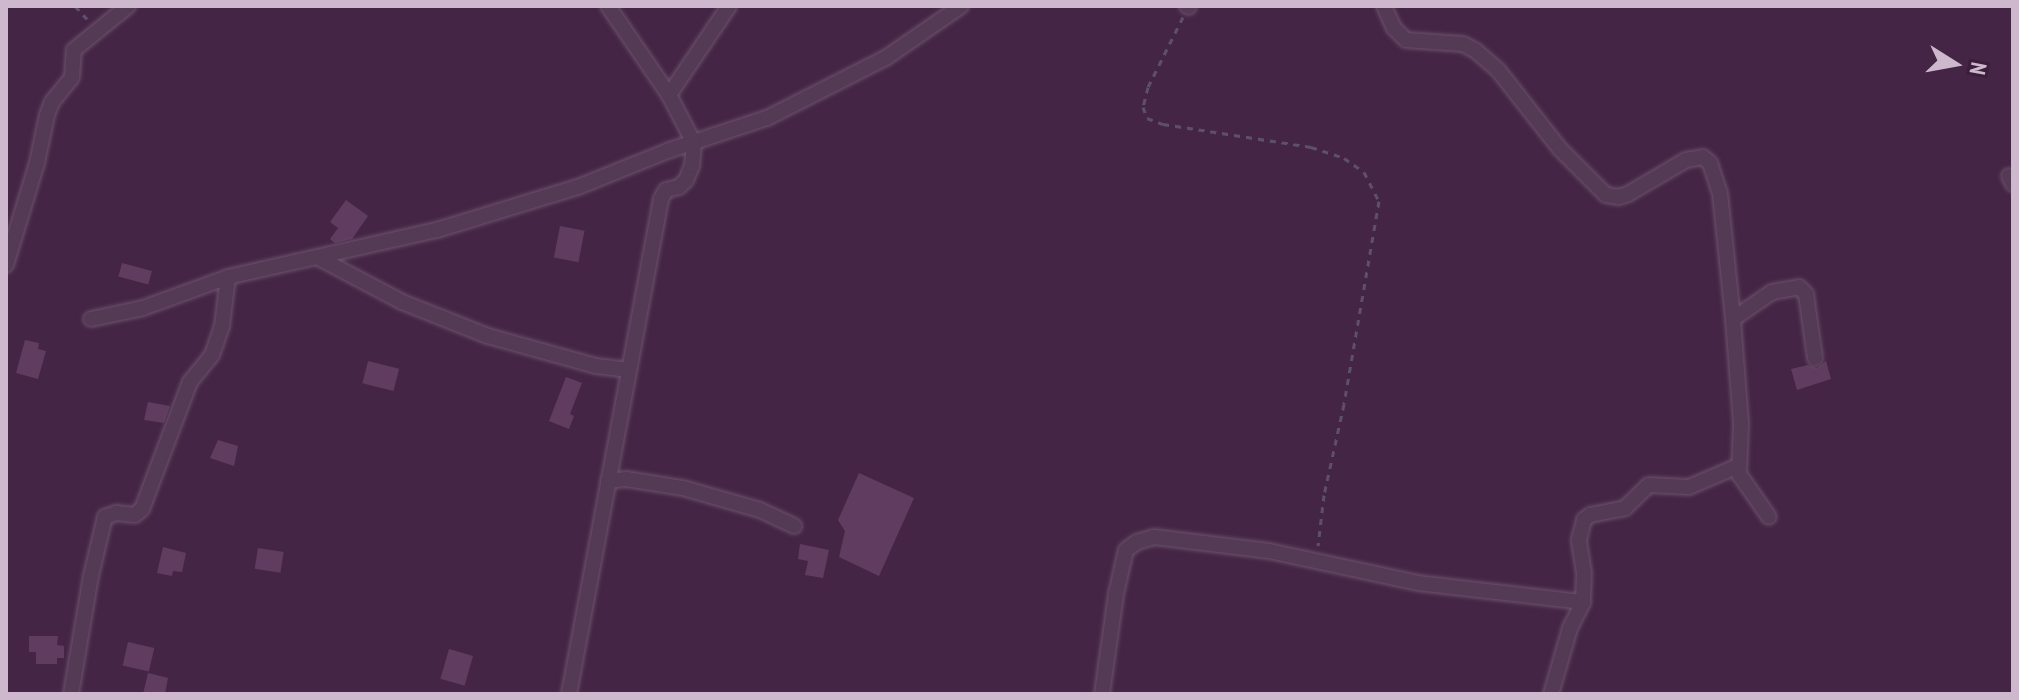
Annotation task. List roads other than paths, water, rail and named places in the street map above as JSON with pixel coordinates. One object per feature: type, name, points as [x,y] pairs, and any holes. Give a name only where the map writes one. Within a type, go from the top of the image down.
[{"type":"street","points":[[6,265],[37,163],[47,115],[72,77],[74,50],[128,6]]},
{"type":"street","points":[[569,694],[661,199],[666,190],[679,187],[686,180],[692,166],[694,143],[669,95],[608,6]]},
{"type":"street","points":[[669,95],[729,6]]},
{"type":"street","points":[[91,319],[143,308],[228,277],[319,258],[500,212],[767,118],[887,57],[961,6]]},
{"type":"street","points":[[1384,6],[1394,28],[1406,40],[1463,44],[1476,51],[1498,70],[1560,149],[1606,195],[1619,197],[1686,160],[1707,159],[1715,171],[1720,193],[1733,319],[1741,423],[1738,466],[1752,497],[1769,517]]},
{"type":"street","points":[[319,258],[402,302],[488,336],[596,366],[629,370]]},
{"type":"street","points":[[71,694],[91,576],[105,517],[116,513],[135,515],[142,509],[190,382],[212,355],[222,326],[228,277]]},
{"type":"street","points":[[1733,319],[1772,292],[1799,287],[1806,294],[1815,358]]},
{"type":"street","points":[[1551,694],[1570,628],[1583,602],[1584,573],[1579,540],[1584,520],[1590,515],[1625,508],[1649,485],[1689,487],[1738,466]]},
{"type":"street","points":[[608,481],[626,479],[683,488],[760,510],[795,526]]},
{"type":"street","points":[[1102,694],[1126,550],[1137,542],[1154,537],[1269,551],[1307,561],[1463,589],[1583,602]]}]
